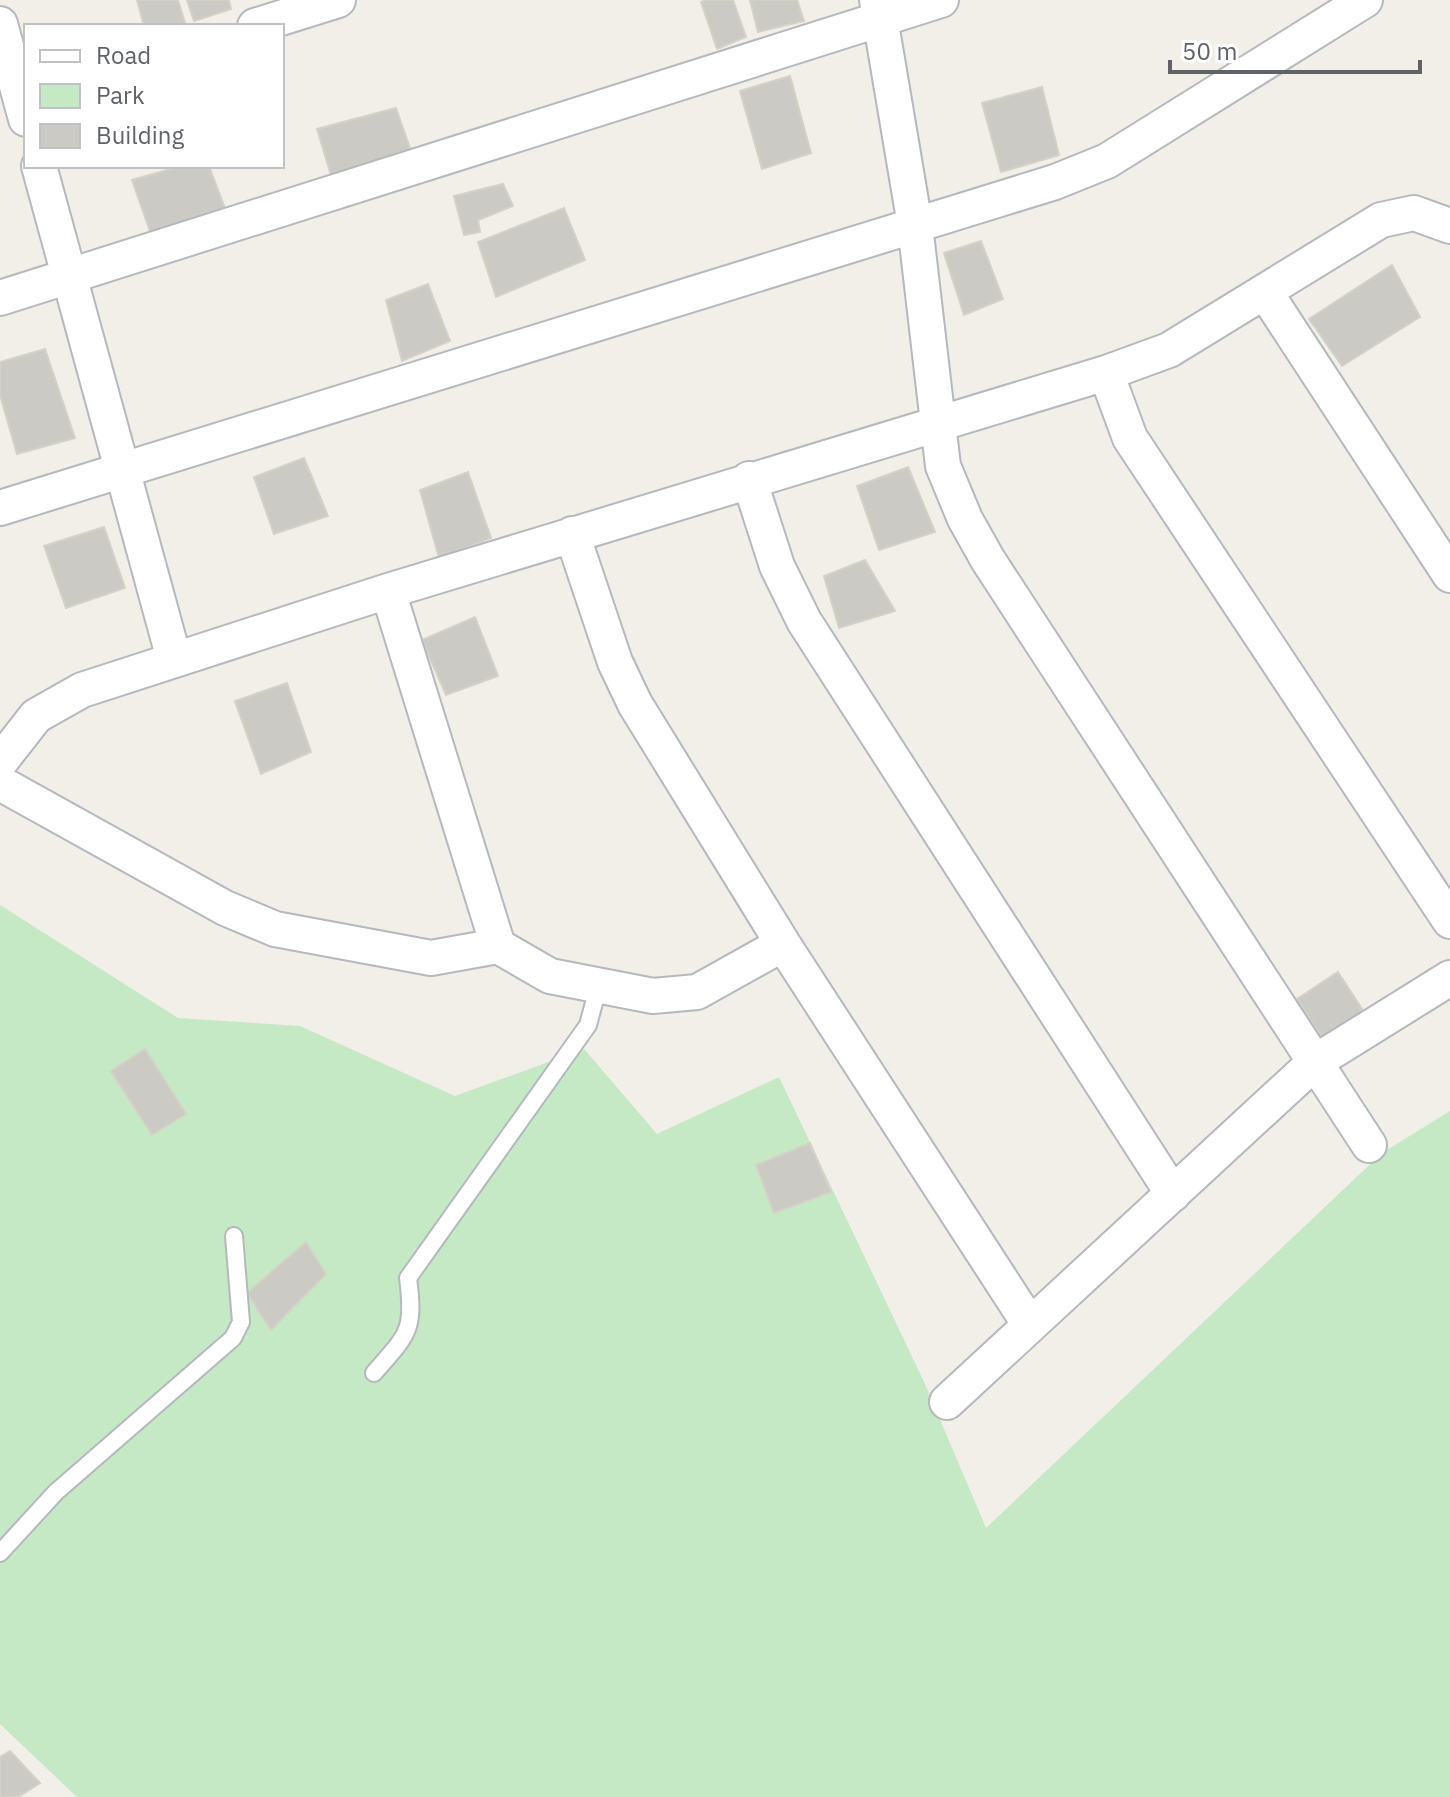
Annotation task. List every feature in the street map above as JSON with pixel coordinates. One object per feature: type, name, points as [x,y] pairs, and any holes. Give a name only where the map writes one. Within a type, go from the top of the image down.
[{"type":"street","points":[[261,24],[338,0]]},
{"type":"street","points":[[0,298],[879,10],[941,0]]},
{"type":"street","points":[[0,508],[1055,182],[1107,161],[1365,0]]},
{"type":"street","points":[[879,10],[915,225],[943,466],[965,519],[988,560],[1369,1145]]},
{"type":"street","points":[[0,24],[18,105]]},
{"type":"street","points":[[40,168],[174,659]]},
{"type":"street","points":[[0,762],[36,716],[59,701],[174,659],[388,591],[1106,373],[1169,350],[1381,220],[1414,213],[1450,226]]},
{"type":"street","points":[[1265,292],[1450,575]]},
{"type":"street","points":[[1106,373],[1130,438],[1450,921]]},
{"type":"street","points":[[749,479],[777,566],[804,621],[1173,1194]]},
{"type":"street","points":[[572,534],[615,662],[635,704],[783,944],[1030,1325]]},
{"type":"street","points":[[388,591],[498,946]]},
{"type":"street","points":[[0,783],[225,908],[275,929],[431,958],[498,946],[550,976],[598,988],[653,996],[697,992],[783,944]]},
{"type":"street","points":[[947,1402],[1315,1062],[1450,978]]},
{"type":"lane","points":[[374,1373],[408,1335],[412,1308],[408,1278],[588,1025],[598,988]]},
{"type":"lane","points":[[0,1553],[56,1492],[233,1338],[241,1322],[234,1236]]},
{"type":"green space","points":[[0,905],[178,1018],[300,1026],[455,1096],[584,1049],[657,1134],[779,1077],[925,1384],[986,1528],[1382,1153],[1450,1111],[1450,1797],[77,1797],[0,1724]]},
{"type":"building","points":[[137,0],[178,0],[185,24],[143,24]]},
{"type":"building","points":[[187,0],[229,0],[231,9],[194,21]]},
{"type":"building","points":[[733,0],[746,37],[717,49],[701,2]]},
{"type":"building","points":[[750,0],[797,0],[804,21],[758,32]]},
{"type":"building","points":[[790,76],[811,153],[762,169],[740,91]]},
{"type":"building","points":[[1042,87],[1059,155],[1001,172],[982,103]]},
{"type":"building","points":[[396,108],[411,151],[333,182],[317,129]]},
{"type":"building","points":[[174,168],[210,168],[230,222],[154,243],[132,180]]},
{"type":"building","points":[[503,184],[513,206],[478,220],[480,232],[464,235],[454,196]]},
{"type":"building","points":[[564,208],[585,260],[496,297],[478,242]]},
{"type":"building","points":[[981,241],[1003,299],[964,315],[944,253]]},
{"type":"building","points":[[1392,265],[1420,317],[1342,366],[1309,319]]},
{"type":"building","points":[[428,284],[450,341],[402,361],[386,300]]},
{"type":"building","points":[[45,349],[75,438],[17,454],[0,395],[0,362]]},
{"type":"building","points":[[304,458],[328,516],[274,534],[254,477]]},
{"type":"building","points":[[908,467],[935,532],[879,550],[857,486]]},
{"type":"building","points":[[468,472],[491,538],[439,558],[420,490]]},
{"type":"building","points":[[104,527],[125,588],[66,608],[44,546]]},
{"type":"building","points":[[865,560],[895,611],[839,628],[824,576]]},
{"type":"building","points":[[475,617],[498,676],[446,695],[422,640]]},
{"type":"building","points":[[287,683],[311,752],[261,774],[235,701]]},
{"type":"building","points":[[1338,972],[1364,1012],[1323,1039],[1297,999]]},
{"type":"building","points":[[145,1049],[186,1114],[152,1135],[111,1071]]},
{"type":"building","points":[[810,1143],[831,1192],[774,1213],[756,1165]]},
{"type":"building","points":[[306,1242],[326,1274],[271,1330],[247,1293]]},
{"type":"building","points":[[10,1751],[40,1783],[18,1797],[0,1797],[0,1757]]}]
